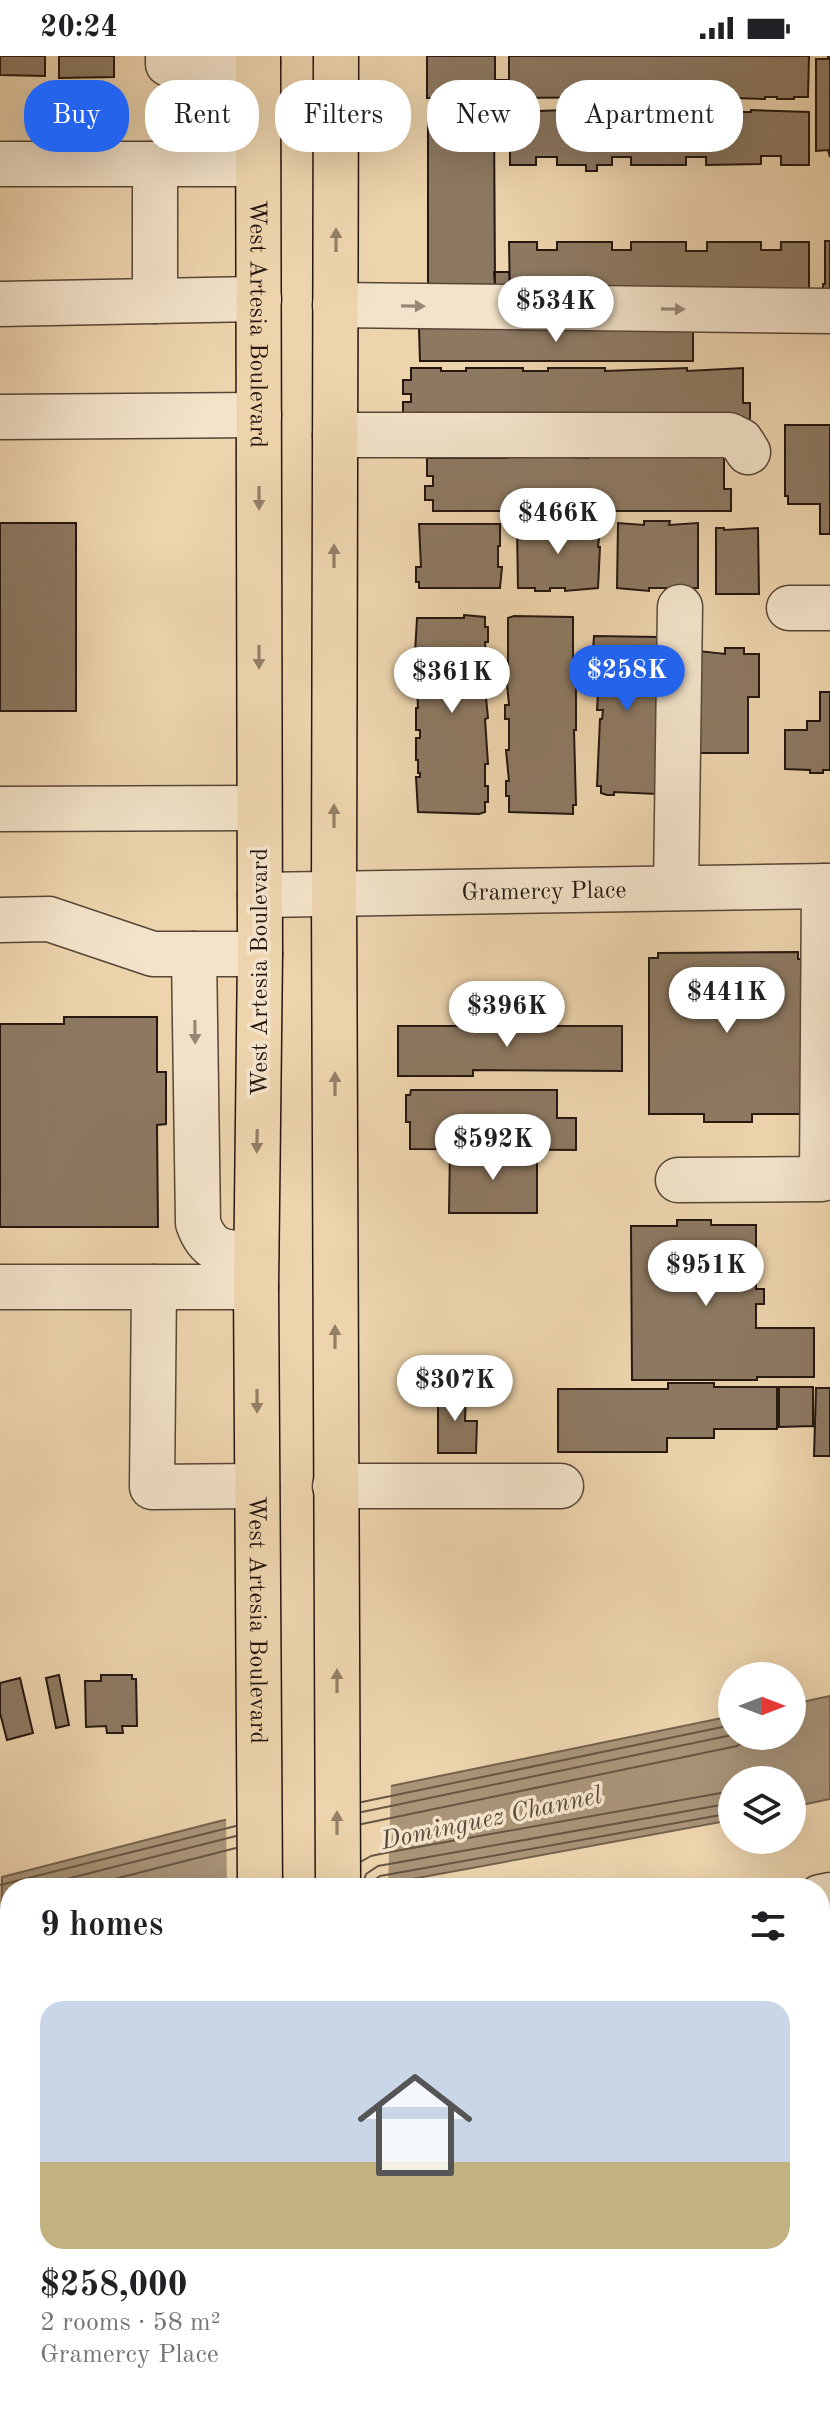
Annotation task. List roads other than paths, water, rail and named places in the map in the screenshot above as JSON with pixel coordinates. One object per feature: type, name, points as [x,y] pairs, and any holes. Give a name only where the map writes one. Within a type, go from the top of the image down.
[{"type":"main road","points":[[336,56],[334,894],[338,1878]]},
{"type":"main road","name":"West Artesia Boulevard","points":[[258,59],[260,954],[256,1271],[260,1878]]},
{"type":"street","points":[[168,56],[168,64],[258,59]]},
{"type":"street","points":[[0,164],[258,164]]},
{"type":"street","points":[[155,164],[155,301]]},
{"type":"street","points":[[0,304],[259,299]]},
{"type":"street","points":[[335,305],[830,311]]},
{"type":"street","points":[[0,417],[259,415]]},
{"type":"street","points":[[335,435],[729,435],[741,441],[748,452]]},
{"type":"street","points":[[676,888],[680,607]]},
{"type":"street","points":[[0,809],[259,808]]},
{"type":"street","points":[[678,1180],[826,1189],[827,886]]},
{"type":"street","name":"Gramercy Place","points":[[260,895],[827,886]]},
{"type":"street","points":[[0,920],[49,919],[153,954],[260,954]]},
{"type":"street","points":[[194,954],[198,1223],[204,1240],[256,1271]]},
{"type":"street","points":[[0,1287],[154,1287],[256,1271]]},
{"type":"street","points":[[154,1287],[152,1487],[257,1486]]},
{"type":"street","points":[[335,1486],[561,1486]]},
{"type":"water","name":"Dominguez Channel","points":[[830,1696],[830,1799],[806,1804],[806,1766],[718,1766],[718,1823],[417,1878],[2,1878],[220,1821],[718,1719],[718,1750],[806,1750],[806,1701]]}]
